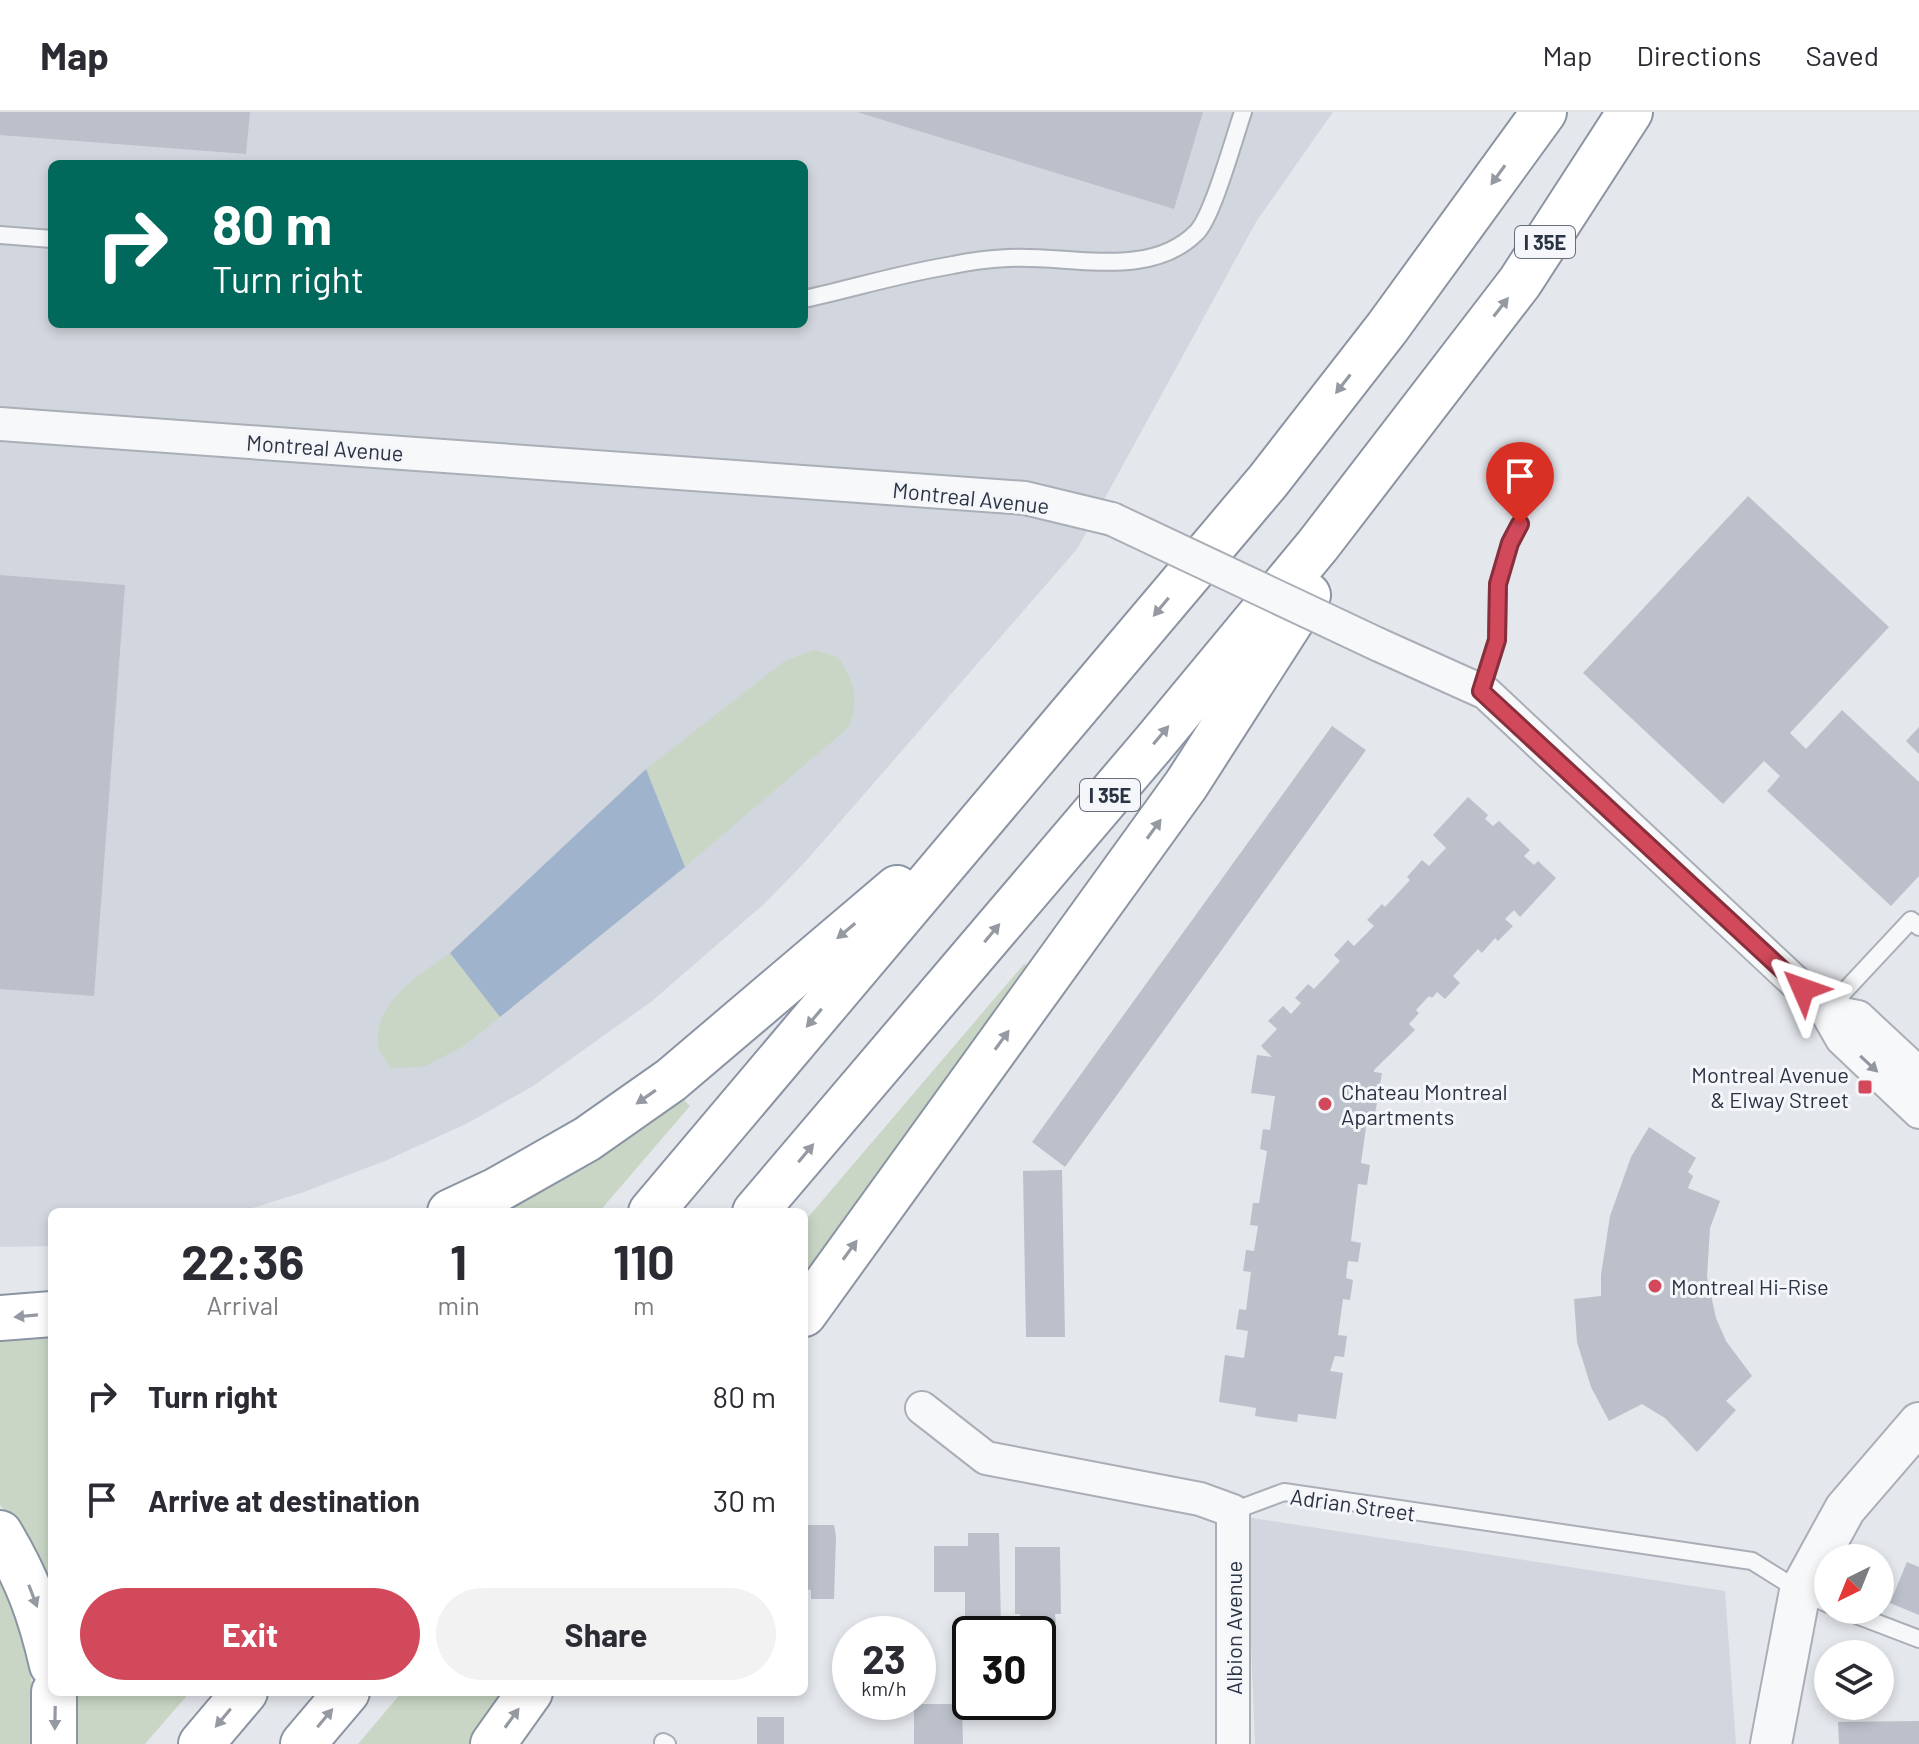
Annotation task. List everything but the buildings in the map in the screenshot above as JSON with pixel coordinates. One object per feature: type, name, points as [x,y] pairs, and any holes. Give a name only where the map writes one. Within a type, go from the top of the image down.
[{"type":"highway","points":[[654,1208],[1268,481],[1387,328],[1544,112]]},
{"type":"highway","name":"I 35E","points":[[758,1208],[1134,767],[1318,545],[1520,282],[1630,112]]},
{"type":"highway","points":[[808,1308],[1186,785],[1453,368]]},
{"type":"highway","points":[[459,1208],[587,1139],[671,1080],[991,809]]},
{"type":"highway","points":[[0,1318],[48,1314]]},
{"type":"highway","points":[[0,1533],[23,1571],[42,1619],[48,1647]]},
{"type":"highway","points":[[54,1696],[54,1744]]},
{"type":"highway","points":[[201,1744],[242,1696]]},
{"type":"highway","points":[[303,1744],[344,1696]]},
{"type":"highway","points":[[493,1744],[527,1696]]},
{"type":"street","name":"Montreal Avenue","points":[[0,424],[1025,498],[1112,519],[1481,691],[1826,1011],[1842,1039],[1919,1112]]},
{"type":"street","name":"Montreal Avenue","points":[[1826,1011],[1858,1017],[1919,1074]]},
{"type":"street","points":[[922,1408],[986,1458],[1200,1499],[1233,1511]]},
{"type":"street","points":[[1833,1544],[1845,1509],[1919,1423]]},
{"type":"street","name":"Albion Avenue","points":[[1233,1511],[1233,1744]]},
{"type":"street","points":[[1771,1744],[1814,1597]]},
{"type":"lane","points":[[808,298],[953,265],[1009,257],[1097,261],[1141,259],[1173,250],[1199,230],[1215,195],[1243,112]]},
{"type":"lane","points":[[0,235],[48,239]]},
{"type":"lane","points":[[1481,691],[1497,640],[1498,584],[1510,543],[1520,524]]},
{"type":"lane","points":[[1826,1011],[1911,920],[1919,927]]},
{"type":"lane","name":"Adrian Street","points":[[1233,1511],[1284,1492],[1752,1561],[1814,1597]]},
{"type":"lane","points":[[1880,1624],[1919,1639]]},
{"type":"shaded area","points":[[0,112],[1333,112],[1256,222],[1077,549],[806,861],[764,904],[652,1001],[533,1086],[468,1123],[387,1160],[252,1208],[48,1208],[48,1246],[0,1247]]},
{"type":"shaded area","points":[[1246,1517],[1725,1591],[1736,1744],[1255,1744]]},
{"type":"green space","points":[[814,650],[838,657],[848,675],[854,690],[849,727],[685,867],[646,769],[785,661]]},
{"type":"green space","points":[[450,953],[500,1017],[462,1047],[423,1067],[390,1068],[378,1045],[378,1030],[383,1015],[401,991]]},
{"type":"green space","points":[[1024,964],[1034,970],[808,1284],[808,1217]]},
{"type":"green space","points":[[681,1097],[690,1106],[602,1208],[507,1208],[598,1156]]},
{"type":"green space","points":[[48,1337],[48,1593],[16,1526],[0,1505],[0,1340]]},
{"type":"green space","points":[[0,1582],[28,1661],[34,1703],[33,1744],[0,1744]]},
{"type":"green space","points":[[71,1696],[187,1696],[145,1744],[68,1744]]},
{"type":"green space","points":[[399,1696],[512,1696],[478,1744],[358,1744]]},
{"type":"water","points":[[646,769],[685,867],[500,1017],[450,953]]},
{"type":"place","name":"Montreal Avenue & Elway Street","points":[[1865,1087]]},
{"type":"place","name":"Chateau Montreal Apartments","points":[[1325,1104]]},
{"type":"place","name":"Montreal Hi-Rise","points":[[1655,1286]]},
{"type":"route","points":[[1520,524],[1510,543],[1498,584],[1497,640],[1481,691],[1803,989]]}]
